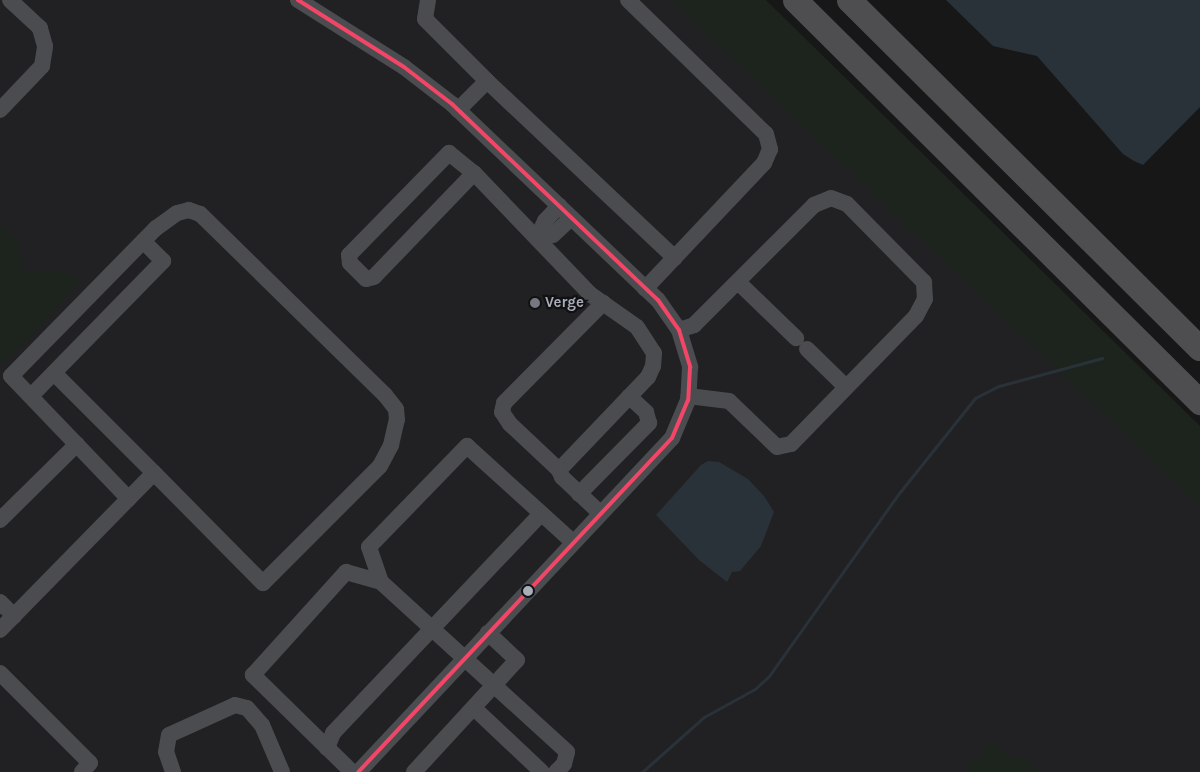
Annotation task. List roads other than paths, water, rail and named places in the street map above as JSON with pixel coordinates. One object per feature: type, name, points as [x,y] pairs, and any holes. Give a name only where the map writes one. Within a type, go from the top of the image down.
[{"type":"highway","points":[[784,0],[892,97]]},
{"type":"highway","points":[[794,0],[1200,402]]},
{"type":"highway","points":[[852,3],[1200,348]]},
{"type":"street","points":[[0,110],[42,66],[45,46],[40,28],[10,0]]},
{"type":"street","points":[[428,0],[425,19],[487,81],[674,258]]},
{"type":"street","points":[[628,0],[766,134],[770,149],[764,163],[645,289]]},
{"type":"street","points":[[303,1],[404,67],[458,110],[671,315],[679,330],[690,367],[688,396],[672,438],[464,658],[362,770],[327,748],[253,675],[346,572],[381,582],[434,629],[464,658],[567,752],[564,764],[556,772]]},
{"type":"street","points":[[458,110],[487,81]]},
{"type":"street","points":[[474,173],[374,277],[366,279],[350,263],[349,256],[445,154],[454,154],[474,173],[603,303],[637,327],[654,353],[648,376],[559,470]]},
{"type":"street","points":[[679,330],[694,325],[814,205],[830,198],[847,204],[924,282],[925,299],[916,316],[791,444],[777,447],[729,401],[688,396]]},
{"type":"street","points":[[537,238],[545,221],[559,206]]},
{"type":"street","points":[[54,372],[263,583],[380,466],[391,445],[398,420],[396,409],[385,395],[200,214],[189,210],[177,212],[143,241],[5,381],[31,396],[129,499]]},
{"type":"street","points":[[537,238],[553,235],[571,218]]},
{"type":"street","points":[[31,396],[163,261],[143,241]]},
{"type":"street","points":[[738,282],[846,387]]},
{"type":"street","points":[[600,513],[562,477],[559,470],[510,424],[502,412],[504,403],[603,303]]},
{"type":"street","points":[[579,494],[649,423],[646,412],[629,396]]},
{"type":"street","points":[[0,520],[77,444]]},
{"type":"street","points":[[381,582],[369,547],[467,446],[573,542]]},
{"type":"street","points":[[0,630],[154,473]]},
{"type":"street","points":[[327,748],[334,733],[541,514]]},
{"type":"street","points":[[0,602],[14,616]]},
{"type":"street","points":[[414,772],[517,660],[488,633]]},
{"type":"street","points":[[0,674],[90,763],[82,772]]},
{"type":"street","points":[[173,772],[166,752],[169,735],[235,706],[247,708],[262,725],[282,772]]},
{"type":"street","points":[[474,708],[542,772]]},
{"type":"waterway","points":[[642,772],[704,717],[755,689],[769,676],[900,492],[975,398],[999,386],[1102,358]]},
{"type":"place","name":"Verge","points":[[535,303]]}]
